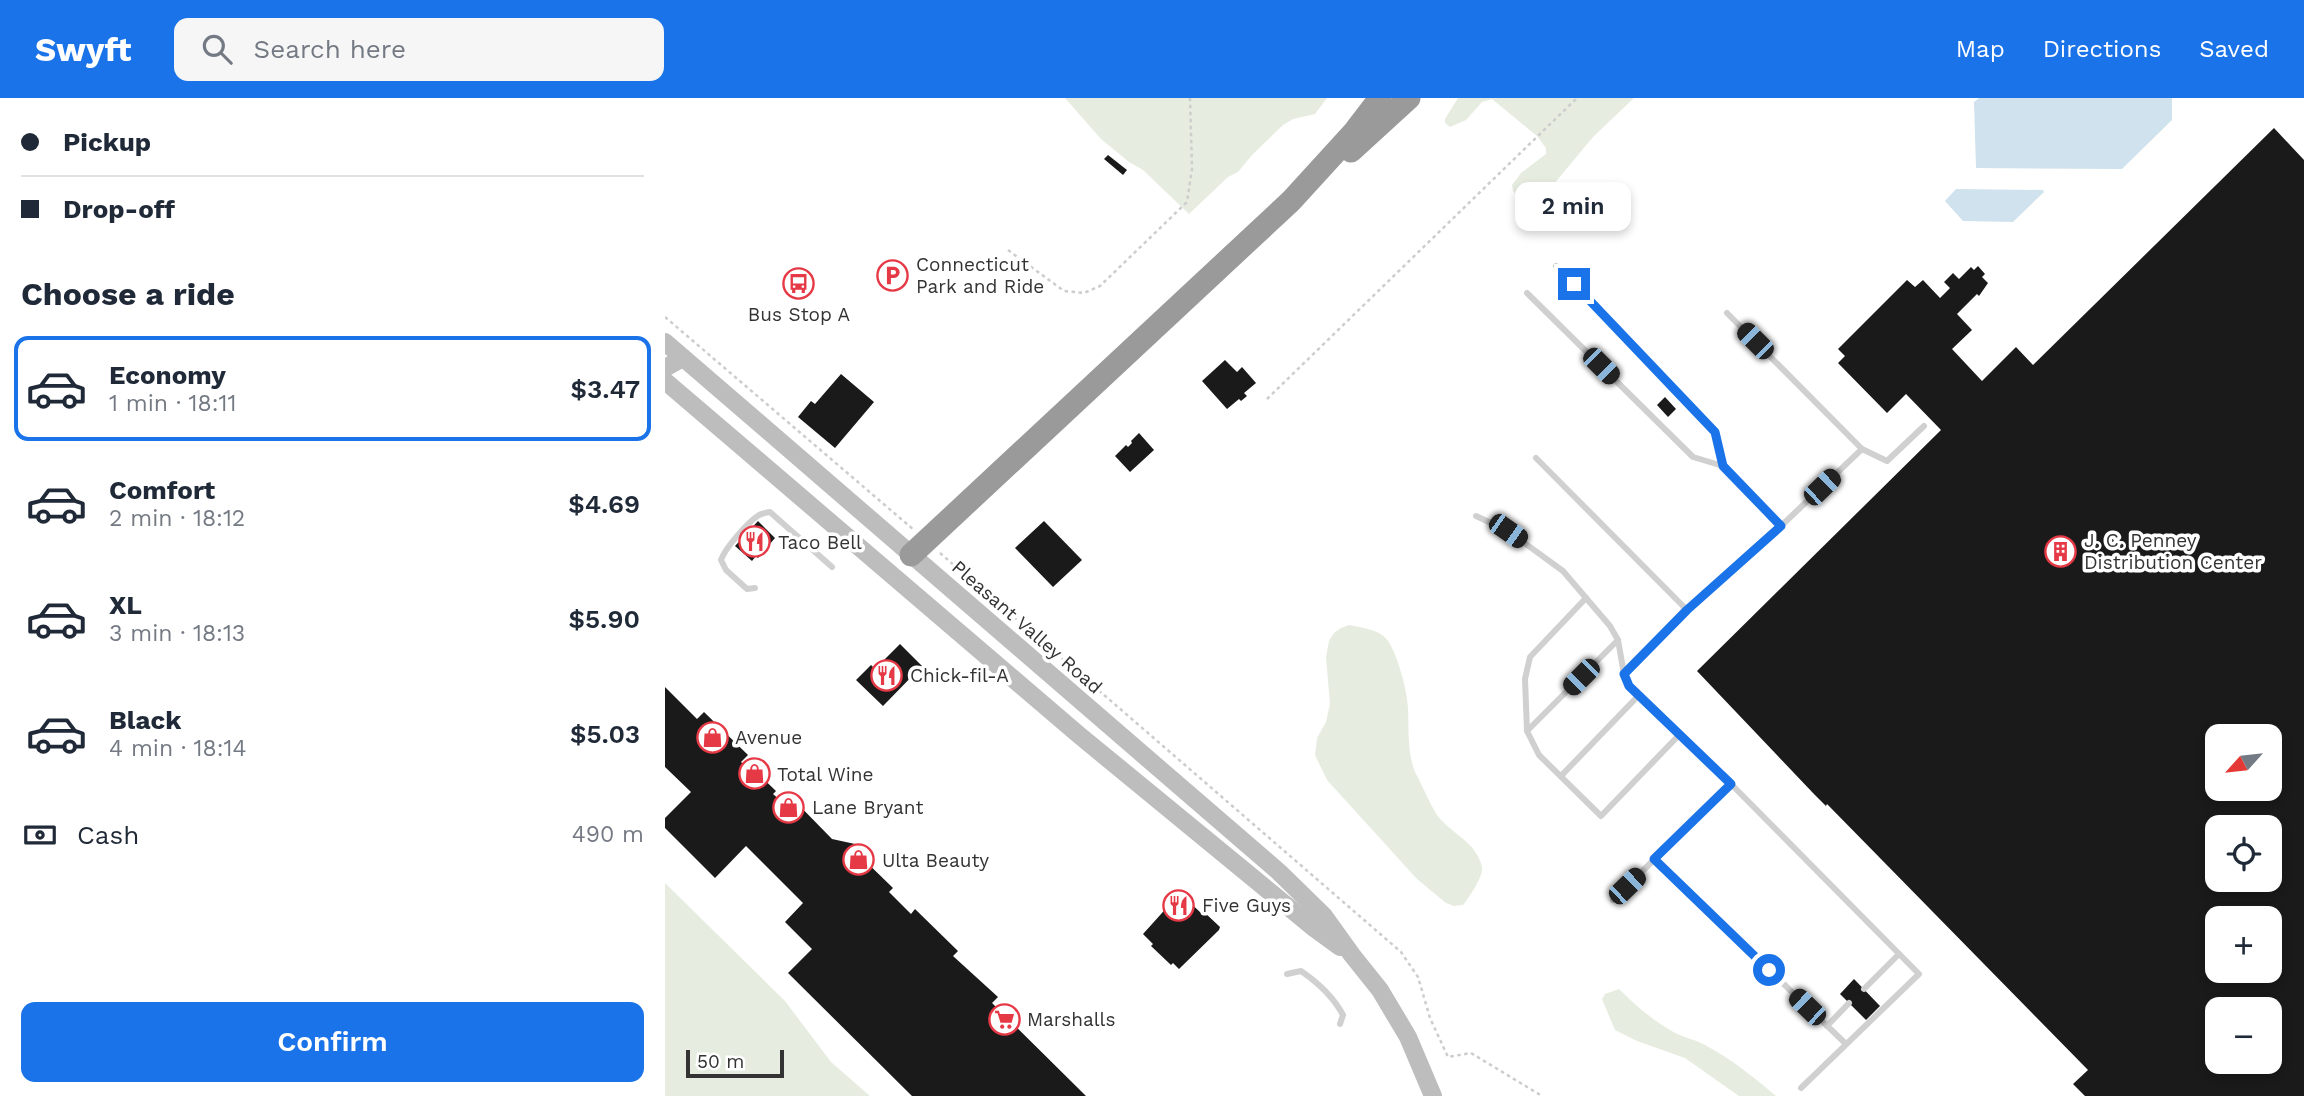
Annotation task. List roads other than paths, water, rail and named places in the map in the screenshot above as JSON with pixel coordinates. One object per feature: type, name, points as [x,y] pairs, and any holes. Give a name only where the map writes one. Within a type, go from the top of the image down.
[{"type":"highway","points":[[1307,185],[1380,98]]},
{"type":"highway","points":[[911,555],[1307,185],[1367,138],[1409,98]]},
{"type":"main road","name":"Pleasant Valley Road","points":[[665,342],[1279,872],[1324,916],[1395,1012],[1433,1096]]},
{"type":"main road","points":[[665,368],[683,358]]},
{"type":"main road","name":"Pleasant Valley Road","points":[[665,382],[1098,751],[1314,928],[1352,955]]},
{"type":"main road","points":[[892,574],[911,555]]},
{"type":"main road","points":[[1098,751],[1115,731]]},
{"type":"main road","points":[[1114,764],[1131,744]]},
{"type":"lane","points":[[1556,266],[1715,432],[1723,466]]},
{"type":"lane","points":[[1527,293],[1693,457],[1723,466],[1781,526]]},
{"type":"lane","points":[[1727,313],[1862,449],[1887,461],[1924,426]]},
{"type":"lane","points":[[1624,674],[1687,610],[1862,449]]},
{"type":"lane","points":[[1536,458],[1687,610]]},
{"type":"lane","points":[[755,589],[747,589],[726,570],[721,560],[723,553],[760,514],[770,512],[832,567]]},
{"type":"lane","points":[[1476,516],[1508,531],[1563,571],[1610,626],[1618,640],[1629,686],[1731,784],[1919,974],[1801,1087]]},
{"type":"lane","points":[[1586,598],[1530,657],[1525,679],[1527,731],[1539,755],[1601,816],[1679,734]]},
{"type":"lane","points":[[1527,731],[1618,640]]},
{"type":"lane","points":[[1561,776],[1639,695]]},
{"type":"lane","points":[[1613,900],[1731,784]]},
{"type":"lane","points":[[1654,859],[1846,1044]]},
{"type":"lane","points":[[1864,989],[1899,954]]},
{"type":"lane","points":[[1287,974],[1301,971],[1315,982],[1338,1006],[1343,1015],[1340,1024]]},
{"type":"lane","points":[[1827,1026],[1849,1003]]},
{"type":"water","points":[[1979,98],[2172,98],[2172,120],[2122,169],[1976,168],[1974,102]]},
{"type":"water","points":[[1956,189],[2044,192],[2013,222],[1963,221],[1945,201]]},
{"type":"place","name":"Connecticut Park and Ride","points":[[893,275]]},
{"type":"place","name":"Bus Stop A","points":[[799,283]]},
{"type":"place","name":"Taco Bell","points":[[755,542]]},
{"type":"place","name":"J. C. Penney Distribution Center","points":[[2061,551]]},
{"type":"place","name":"Chick-fil-A","points":[[887,675]]},
{"type":"place","name":"Avenue","points":[[712,737]]},
{"type":"place","name":"Total Wine","points":[[754,774]]},
{"type":"place","name":"Lane Bryant","points":[[789,807]]},
{"type":"place","name":"Ulta Beauty","points":[[859,860]]},
{"type":"place","name":"Five Guys","points":[[1179,905]]},
{"type":"place","name":"Marshalls","points":[[1004,1019]]}]
